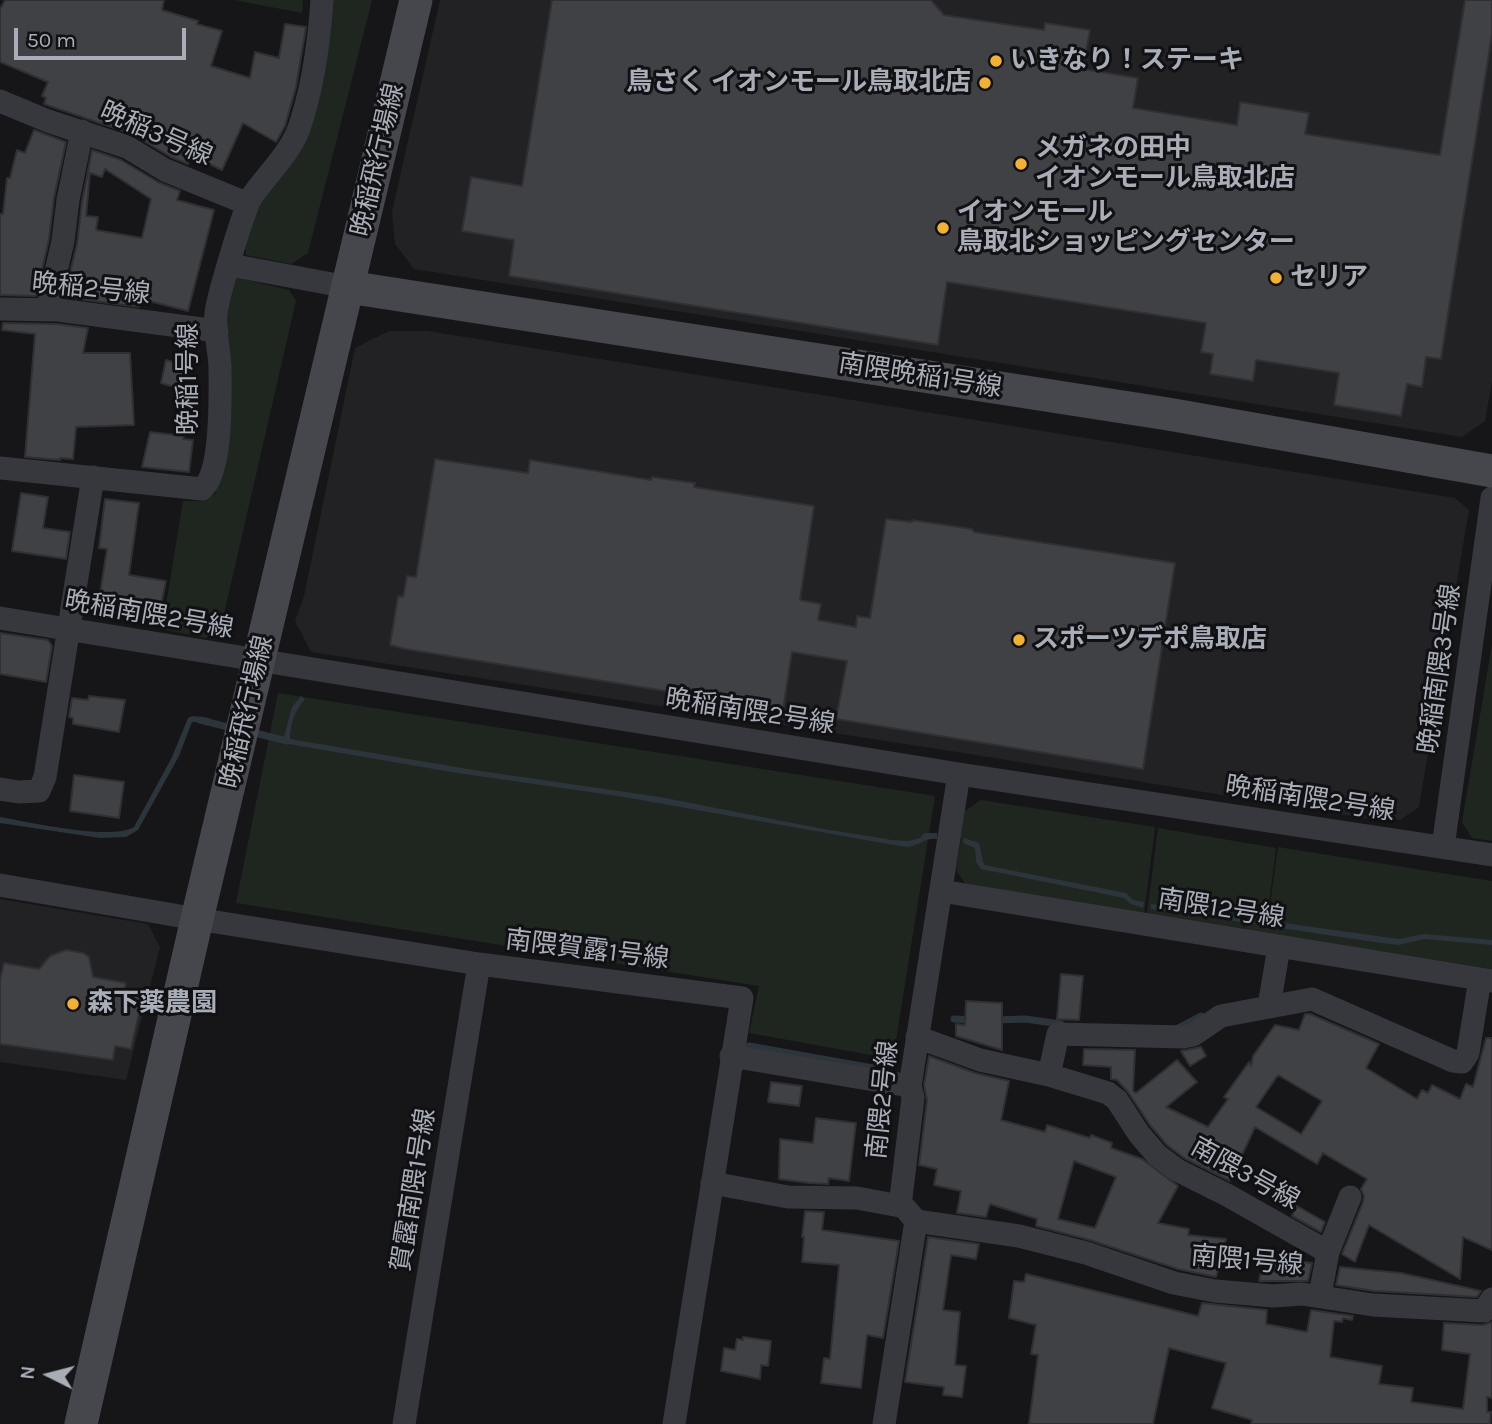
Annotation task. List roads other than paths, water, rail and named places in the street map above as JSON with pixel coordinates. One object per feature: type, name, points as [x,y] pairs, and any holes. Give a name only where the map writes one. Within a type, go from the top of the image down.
[{"type":"street","name":"晩稲1号線","points":[[0,468],[202,489],[209,484],[216,455],[221,408],[216,314],[250,198],[297,134],[317,55],[322,0]]},
{"type":"street","name":"晩稲飛行場線","points":[[81,1424],[197,919],[416,0]]},
{"type":"street","name":"晩稲3号線","points":[[0,101],[48,121],[127,147],[165,170],[248,204]]},
{"type":"street","points":[[47,310],[63,241],[82,131]]},
{"type":"street","points":[[230,265],[348,287]]},
{"type":"street","name":"南隈晩稲1号線","points":[[348,287],[1168,414],[1492,471]]},
{"type":"street","name":"晩稲2号線","points":[[0,309],[47,310],[217,331]]},
{"type":"street","points":[[0,789],[39,791],[45,777],[93,477]]},
{"type":"street","name":"晩稲南隈3号線","points":[[1443,847],[1492,498]]},
{"type":"street","name":"晩稲南隈2号線","points":[[0,618],[959,774],[1492,855]]},
{"type":"street","name":"南隈2号線","points":[[884,1424],[908,1213],[913,1098],[910,1086],[959,774]]},
{"type":"street","name":"南隈賀露1号線","points":[[0,885],[479,964],[742,998],[674,1424]]},
{"type":"street","name":"南隈12号線","points":[[942,891],[1486,980]]},
{"type":"street","points":[[1269,1006],[1279,947]]},
{"type":"street","name":"賀露南隈1号線","points":[[404,1424],[479,964]]},
{"type":"street","points":[[1049,1075],[1058,1034],[1183,1037],[1193,1035],[1221,1016],[1312,999],[1453,1061],[1462,1062],[1468,1052],[1486,980]]},
{"type":"street","name":"南隈3号線","points":[[917,1037],[980,1060],[1049,1075],[1108,1093],[1116,1100],[1139,1134],[1157,1154],[1177,1170],[1328,1252]]},
{"type":"street","points":[[731,1056],[910,1086]]},
{"type":"street","name":"南隈1号線","points":[[712,1183],[788,1197],[857,1198],[908,1213],[1086,1253],[1174,1283],[1242,1294],[1320,1295],[1373,1305],[1489,1307]]},
{"type":"street","points":[[1320,1295],[1328,1252],[1350,1197]]},
{"type":"waterway","points":[[200,720],[232,728]]},
{"type":"waterway","points":[[251,732],[287,741]]},
{"type":"waterway","points":[[1178,1028],[1201,1016]]},
{"type":"waterway","points":[[954,1019],[974,1020]]},
{"type":"waterway","points":[[993,1020],[1025,1019],[1061,1024]]},
{"type":"waterway","points":[[749,1046],[873,1068]]},
{"type":"place","name":"いきなり！ステーキ","points":[[996,61]]},
{"type":"place","name":"鳥さく イオンモール鳥取北店","points":[[985,83]]},
{"type":"place","name":"メガネの田中 イオンモール鳥取北店","points":[[1021,164]]},
{"type":"place","name":"イオンモール 鳥取北ショッピングセンター","points":[[943,228]]},
{"type":"place","name":"セリア","points":[[1276,278]]},
{"type":"place","name":"スポーツデポ鳥取店","points":[[1019,640]]},
{"type":"place","name":"森下薬農園","points":[[73,1004]]}]
